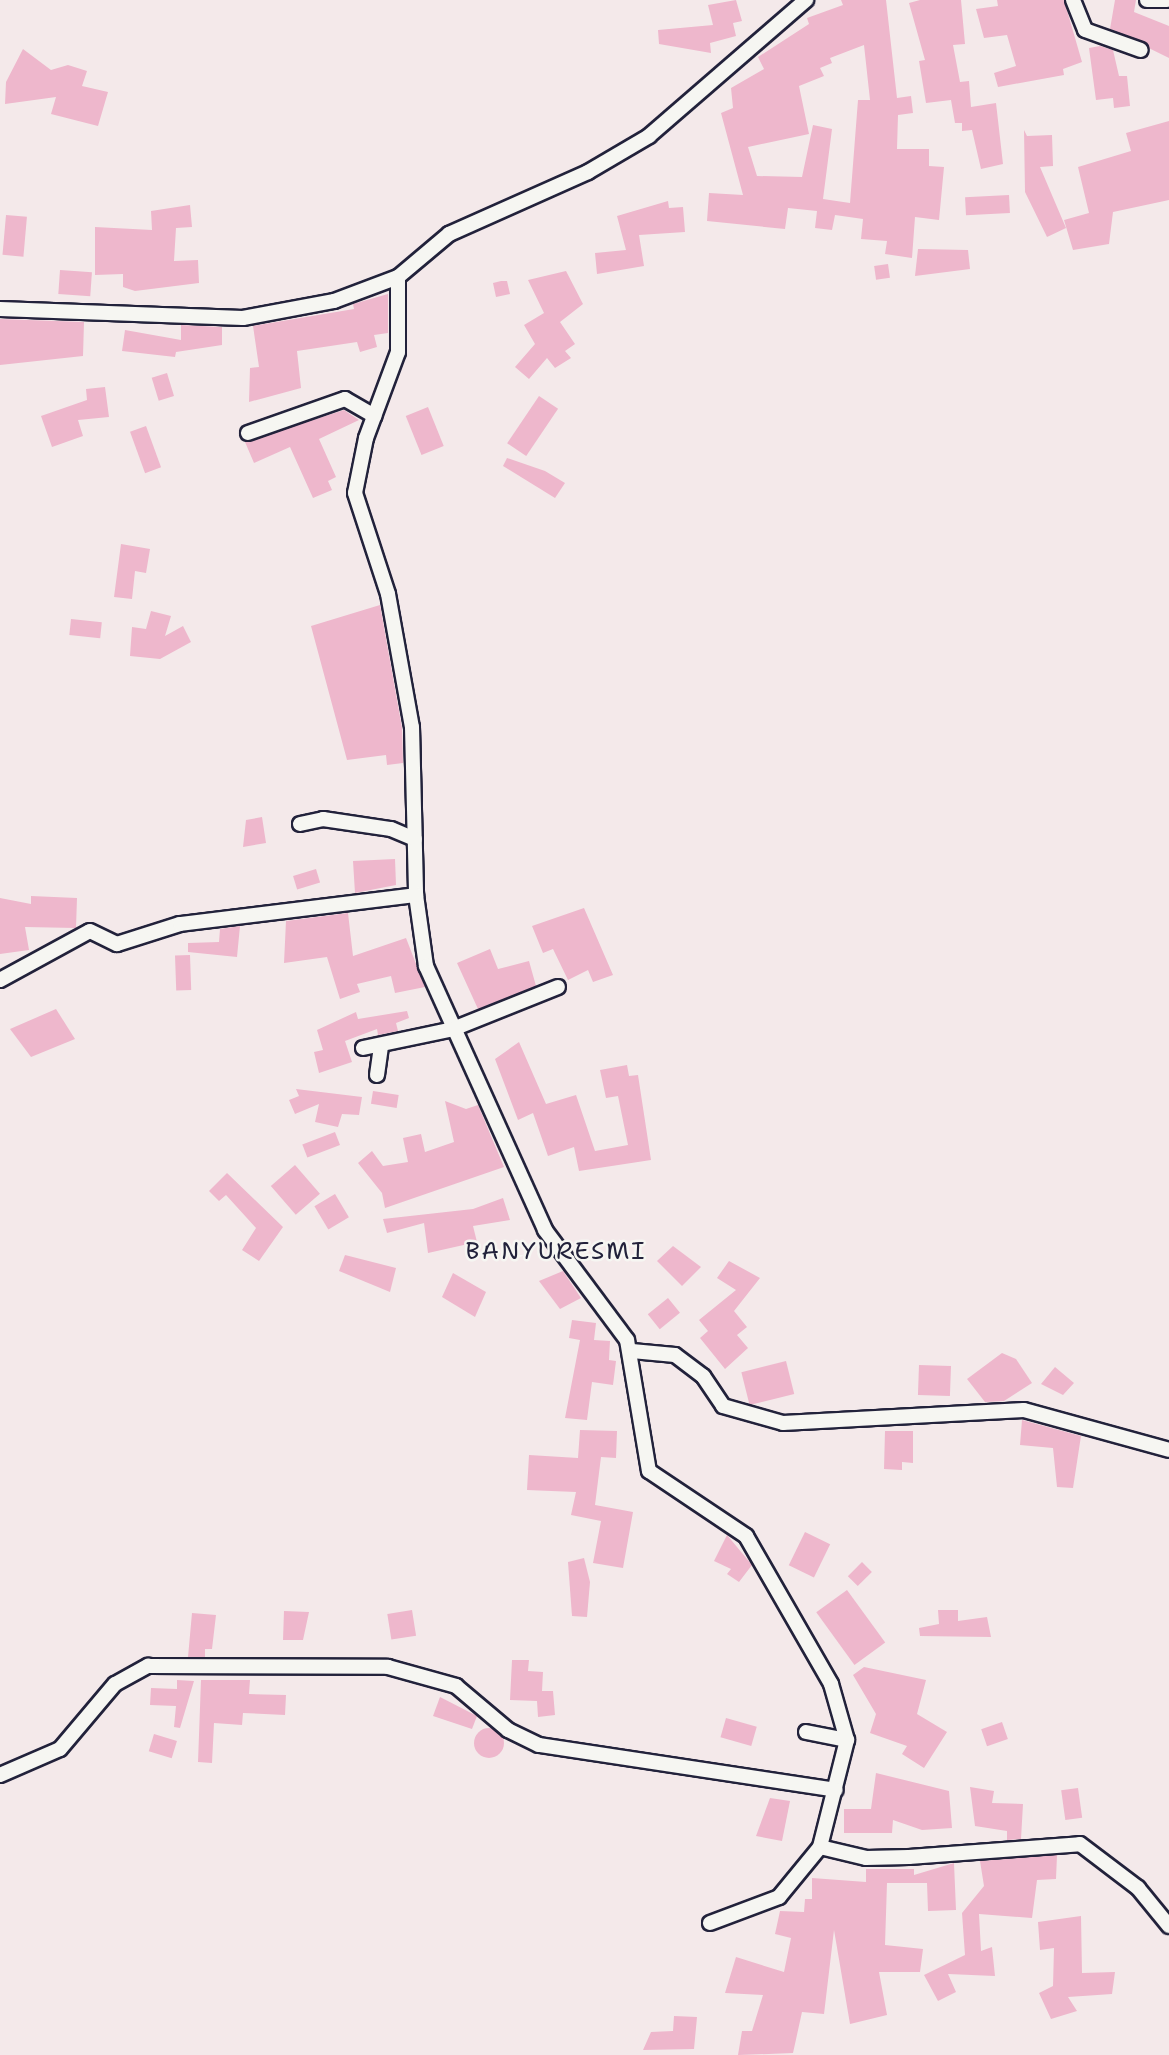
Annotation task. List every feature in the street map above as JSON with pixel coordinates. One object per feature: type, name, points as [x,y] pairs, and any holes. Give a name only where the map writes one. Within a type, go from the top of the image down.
[{"type":"street","points":[[0,309],[243,318],[334,301],[398,277],[449,234],[588,172],[649,136],[806,0]]},
{"type":"street","points":[[1073,0],[1085,30],[1141,50]]},
{"type":"street","points":[[1147,0],[1167,0]]},
{"type":"street","points":[[398,277],[398,352],[375,416],[355,493],[398,641],[417,774],[416,895],[426,966],[554,1247],[632,1351],[640,1444],[649,1471],[746,1536],[831,1684],[847,1740],[820,1847],[779,1897],[710,1923]]},
{"type":"street","points":[[248,433],[345,398],[375,416]]},
{"type":"street","points":[[300,824],[323,818],[391,829],[415,839]]},
{"type":"street","points":[[0,980],[90,931],[117,944],[180,924],[416,895]]},
{"type":"street","points":[[363,1048],[453,1030],[558,987]]},
{"type":"street","points":[[377,1075],[381,1045]]},
{"type":"street","points":[[632,1351],[675,1354],[703,1376],[723,1406],[783,1423],[1024,1410],[1169,1450]]},
{"type":"street","points":[[0,1775],[60,1749],[115,1684],[148,1665],[360,1667],[435,1676],[523,1740],[555,1750],[836,1790]]},
{"type":"street","points":[[806,1732],[847,1740]]},
{"type":"street","points":[[820,1847],[866,1858],[1080,1844],[1138,1888],[1169,1926]]},
{"type":"building","points":[[736,0],[742,21],[733,23],[736,36],[710,43],[711,53],[659,44],[658,30],[713,25],[708,5]]},
{"type":"building","points":[[841,0],[886,0],[897,98],[911,96],[913,113],[898,115],[897,149],[929,149],[929,166],[944,167],[939,220],[915,217],[912,258],[885,254],[887,241],[861,239],[863,219],[835,215],[832,230],[815,228],[817,211],[788,208],[785,229],[707,221],[709,193],[743,195],[721,113],[733,108],[731,88],[764,69],[758,57],[809,24],[807,18],[843,5]],"holes":[[[864,45],[870,100],[858,100],[850,203],[823,199],[832,129],[813,125],[802,177],[757,176],[748,147],[809,134],[799,86],[824,76],[820,68],[832,63],[830,58]]]},
{"type":"building","points":[[920,0],[961,0],[965,44],[953,45],[960,82],[969,81],[971,107],[996,103],[1003,164],[981,169],[972,130],[962,131],[962,123],[955,123],[951,100],[926,103],[919,61],[925,60],[909,3]]},
{"type":"building","points":[[997,0],[1064,0],[1082,62],[1063,69],[1064,75],[998,87],[994,73],[1016,66],[1007,35],[984,38],[976,9],[998,6]]},
{"type":"building","points":[[1115,0],[1136,0],[1134,12],[1169,26],[1169,58],[1110,29]]},
{"type":"building","points":[[1100,46],[1113,50],[1119,76],[1127,76],[1130,106],[1114,108],[1113,98],[1096,100],[1089,48]]},
{"type":"building","points":[[23,49],[51,70],[68,65],[87,71],[82,86],[108,92],[98,126],[51,114],[56,97],[5,104],[6,82]]},
{"type":"building","points":[[1169,121],[1169,200],[1113,212],[1109,244],[1073,250],[1064,220],[1089,213],[1078,167],[1131,151],[1126,133]]},
{"type":"building","points":[[1024,130],[1027,136],[1052,135],[1053,166],[1040,167],[1066,228],[1047,237],[1025,192]]},
{"type":"building","points":[[1009,195],[1010,213],[966,215],[965,197]]},
{"type":"building","points":[[668,201],[669,208],[683,207],[685,232],[639,235],[644,266],[597,274],[595,253],[626,250],[617,216]]},
{"type":"building","points":[[190,205],[192,227],[176,228],[174,261],[198,260],[199,283],[135,291],[123,287],[123,274],[95,275],[95,227],[152,230],[151,211]]},
{"type":"building","points":[[6,215],[27,217],[23,257],[3,255]]},
{"type":"building","points":[[918,249],[968,250],[970,269],[915,276]]},
{"type":"building","points":[[888,264],[890,278],[876,280],[874,266]]},
{"type":"building","points":[[60,270],[92,272],[90,296],[58,294]]},
{"type":"building","points":[[566,271],[583,304],[560,322],[575,344],[565,351],[571,358],[555,368],[547,358],[529,379],[515,367],[535,344],[524,325],[544,313],[528,280]]},
{"type":"building","points":[[507,281],[510,294],[496,297],[493,283]]},
{"type":"building","points":[[388,294],[388,333],[374,335],[377,347],[360,352],[357,342],[297,351],[301,388],[249,402],[250,368],[259,367],[253,326],[354,309],[353,304]]},
{"type":"building","points":[[0,319],[84,322],[83,356],[0,365]]},
{"type":"building","points":[[181,325],[222,327],[222,345],[176,352],[175,357],[122,351],[125,330],[181,340]]},
{"type":"building","points":[[167,373],[174,396],[159,401],[152,378]]},
{"type":"building","points":[[105,387],[109,417],[78,420],[83,436],[52,447],[41,416],[87,400],[86,389]]},
{"type":"building","points":[[539,396],[558,409],[526,456],[507,443]]},
{"type":"building","points":[[428,407],[444,446],[421,455],[406,416]]},
{"type":"building","points":[[344,410],[359,420],[319,439],[336,477],[328,481],[332,490],[313,498],[290,447],[254,463],[245,442]]},
{"type":"building","points":[[146,426],[161,467],[145,473],[130,432]]},
{"type":"building","points":[[507,458],[545,471],[565,483],[555,498],[503,466]]},
{"type":"building","points":[[121,544],[150,549],[146,573],[135,571],[132,599],[114,597]]},
{"type":"building","points":[[380,605],[402,728],[403,763],[387,765],[386,755],[347,760],[311,626]]},
{"type":"building","points":[[151,611],[171,616],[165,636],[183,626],[191,642],[160,659],[130,656],[132,627],[146,629]]},
{"type":"building","points":[[71,619],[102,622],[100,638],[69,635]]},
{"type":"building","points":[[262,817],[266,843],[243,847],[246,820]]},
{"type":"building","points":[[395,859],[396,885],[355,893],[353,861]]},
{"type":"building","points":[[316,869],[320,882],[297,889],[293,876]]},
{"type":"building","points":[[31,896],[77,898],[76,928],[25,927],[29,950],[0,954],[0,898],[31,904]]},
{"type":"building","points":[[584,908],[613,975],[593,982],[588,970],[568,980],[553,949],[543,953],[532,926]]},
{"type":"building","points":[[348,913],[353,956],[406,938],[425,987],[395,993],[391,976],[357,984],[360,992],[340,999],[327,957],[284,963],[286,921]]},
{"type":"building","points":[[240,926],[237,957],[188,952],[188,943],[219,942],[220,929]]},
{"type":"building","points":[[490,949],[498,969],[529,961],[536,986],[478,1009],[457,963]]},
{"type":"building","points":[[190,955],[191,990],[176,991],[175,956]]},
{"type":"building","points":[[56,1009],[75,1039],[31,1057],[10,1029]]},
{"type":"building","points":[[407,1011],[409,1018],[396,1023],[398,1031],[378,1035],[377,1029],[345,1041],[352,1062],[319,1073],[314,1052],[323,1050],[317,1030],[356,1012],[358,1019]]},
{"type":"building","points":[[519,1042],[546,1104],[576,1095],[595,1151],[628,1145],[618,1096],[606,1098],[600,1070],[627,1065],[629,1076],[638,1075],[651,1160],[579,1171],[574,1147],[548,1156],[533,1113],[518,1120],[495,1059]]},
{"type":"building","points":[[296,1089],[362,1097],[359,1115],[342,1114],[338,1127],[315,1122],[319,1104],[295,1114],[289,1100],[299,1096]]},
{"type":"building","points":[[373,1091],[399,1095],[397,1108],[371,1104]]},
{"type":"building","points":[[445,1101],[466,1109],[478,1105],[504,1167],[385,1208],[382,1193],[358,1163],[372,1151],[383,1166],[408,1162],[403,1138],[421,1134],[425,1152],[454,1142]]},
{"type":"building","points":[[335,1132],[340,1145],[307,1158],[302,1145]]},
{"type":"building","points":[[295,1165],[320,1194],[296,1215],[271,1186]]},
{"type":"building","points":[[227,1173],[283,1227],[259,1261],[242,1250],[256,1228],[226,1195],[219,1201],[209,1191]]},
{"type":"building","points":[[335,1194],[349,1217],[328,1230],[314,1206]]},
{"type":"building","points":[[503,1198],[510,1220],[473,1226],[477,1242],[428,1253],[424,1223],[387,1233],[383,1219],[473,1209]]},
{"type":"building","points":[[673,1246],[701,1267],[682,1286],[657,1261]]},
{"type":"building","points":[[345,1255],[396,1268],[390,1292],[339,1271]]},
{"type":"building","points":[[729,1261],[760,1278],[734,1311],[747,1327],[737,1335],[748,1348],[725,1369],[700,1338],[708,1331],[699,1320],[736,1290],[717,1278]]},
{"type":"building","points":[[563,1271],[581,1298],[560,1309],[539,1281]]},
{"type":"building","points":[[453,1273],[486,1292],[475,1317],[442,1297]]},
{"type":"building","points":[[668,1298],[680,1313],[660,1329],[648,1314]]},
{"type":"building","points":[[572,1320],[596,1323],[594,1340],[610,1341],[609,1360],[616,1361],[613,1385],[592,1382],[587,1420],[565,1418],[580,1340],[569,1338]]},
{"type":"building","points":[[1002,1353],[1016,1359],[1032,1383],[1004,1401],[985,1402],[967,1379]]},
{"type":"building","points":[[786,1361],[794,1394],[750,1405],[741,1372]]},
{"type":"building","points":[[919,1365],[951,1366],[950,1396],[918,1395]]},
{"type":"building","points":[[1055,1367],[1074,1383],[1063,1395],[1041,1384]]},
{"type":"building","points":[[1022,1420],[1081,1436],[1073,1488],[1057,1487],[1053,1448],[1020,1445]]},
{"type":"building","points":[[580,1430],[617,1431],[616,1458],[601,1457],[595,1505],[633,1512],[623,1568],[593,1563],[601,1521],[571,1515],[576,1492],[527,1490],[529,1455],[578,1458]]},
{"type":"building","points":[[885,1431],[913,1431],[913,1463],[902,1462],[902,1470],[884,1469]]},
{"type":"building","points":[[805,1532],[830,1544],[814,1578],[789,1565]]},
{"type":"building","points":[[727,1535],[752,1565],[739,1582],[727,1574],[731,1569],[714,1561]]},
{"type":"building","points":[[584,1558],[590,1582],[587,1617],[572,1616],[568,1562]]},
{"type":"building","points":[[862,1562],[872,1572],[858,1586],[848,1576]]},
{"type":"building","points":[[847,1590],[885,1643],[854,1665],[816,1612]]},
{"type":"building","points":[[412,1610],[416,1636],[391,1640],[387,1614]]},
{"type":"building","points":[[938,1610],[958,1610],[958,1621],[987,1617],[991,1637],[920,1636],[919,1628],[939,1624]]},
{"type":"building","points":[[284,1611],[309,1612],[303,1640],[283,1640]]},
{"type":"building","points":[[192,1613],[216,1615],[212,1649],[205,1649],[205,1657],[188,1657]]},
{"type":"building","points":[[512,1660],[529,1660],[528,1671],[543,1672],[542,1691],[553,1691],[555,1715],[538,1717],[537,1701],[510,1700]]},
{"type":"building","points":[[864,1667],[926,1680],[917,1714],[947,1732],[924,1768],[902,1754],[907,1746],[870,1733],[876,1714],[853,1675]]},
{"type":"building","points":[[177,1680],[194,1681],[180,1728],[174,1727],[176,1706],[150,1705],[151,1688],[177,1689]]},
{"type":"building","points":[[201,1680],[250,1680],[249,1694],[286,1695],[285,1715],[243,1713],[242,1725],[214,1723],[212,1763],[198,1762]]},
{"type":"building","points":[[440,1697],[477,1716],[472,1729],[433,1716]]},
{"type":"building","points":[[726,1718],[757,1727],[751,1746],[720,1737]]},
{"type":"building","points":[[1002,1722],[1008,1739],[987,1746],[981,1729]]},
{"type":"building","points":[[489,1728],[495,1729],[503,1737],[503,1749],[495,1757],[489,1758],[483,1757],[475,1749],[474,1743],[475,1737],[483,1729]]},
{"type":"building","points":[[154,1734],[177,1741],[172,1758],[149,1751]]},
{"type":"building","points":[[876,1773],[949,1791],[952,1828],[922,1830],[893,1820],[892,1833],[844,1833],[844,1809],[871,1809]]},
{"type":"building","points":[[970,1787],[994,1791],[992,1803],[1023,1804],[1021,1839],[1007,1840],[1007,1831],[975,1826]]},
{"type":"building","points":[[1078,1788],[1082,1818],[1065,1820],[1061,1790]]},
{"type":"building","points":[[770,1798],[790,1801],[782,1841],[756,1836]]},
{"type":"building","points":[[1057,1855],[1056,1879],[1037,1880],[1032,1918],[979,1914],[981,1951],[992,1947],[995,1976],[948,1974],[956,1992],[938,2001],[924,1975],[965,1955],[962,1913],[984,1886],[980,1861]]},
{"type":"building","points":[[954,1863],[956,1910],[928,1911],[927,1883],[887,1883],[885,1945],[923,1949],[920,1972],[879,1972],[887,2015],[850,2024],[834,1930],[824,2014],[802,2012],[793,2053],[738,2055],[742,2031],[752,2031],[763,1995],[725,1993],[736,1957],[784,1972],[791,1938],[775,1934],[780,1911],[804,1912],[805,1899],[812,1899],[812,1878],[866,1882],[866,1869],[914,1869],[914,1875]]},
{"type":"building","points":[[1081,1916],[1082,1973],[1115,1972],[1112,1994],[1068,1997],[1077,2011],[1051,2019],[1039,1993],[1053,1986],[1054,1948],[1040,1950],[1038,1922]]},
{"type":"building","points":[[674,2016],[697,2017],[694,2049],[643,2050],[651,2032],[673,2031]]},
{"type":"district","name":"BANYURESMI","points":[[556,1252]]}]
